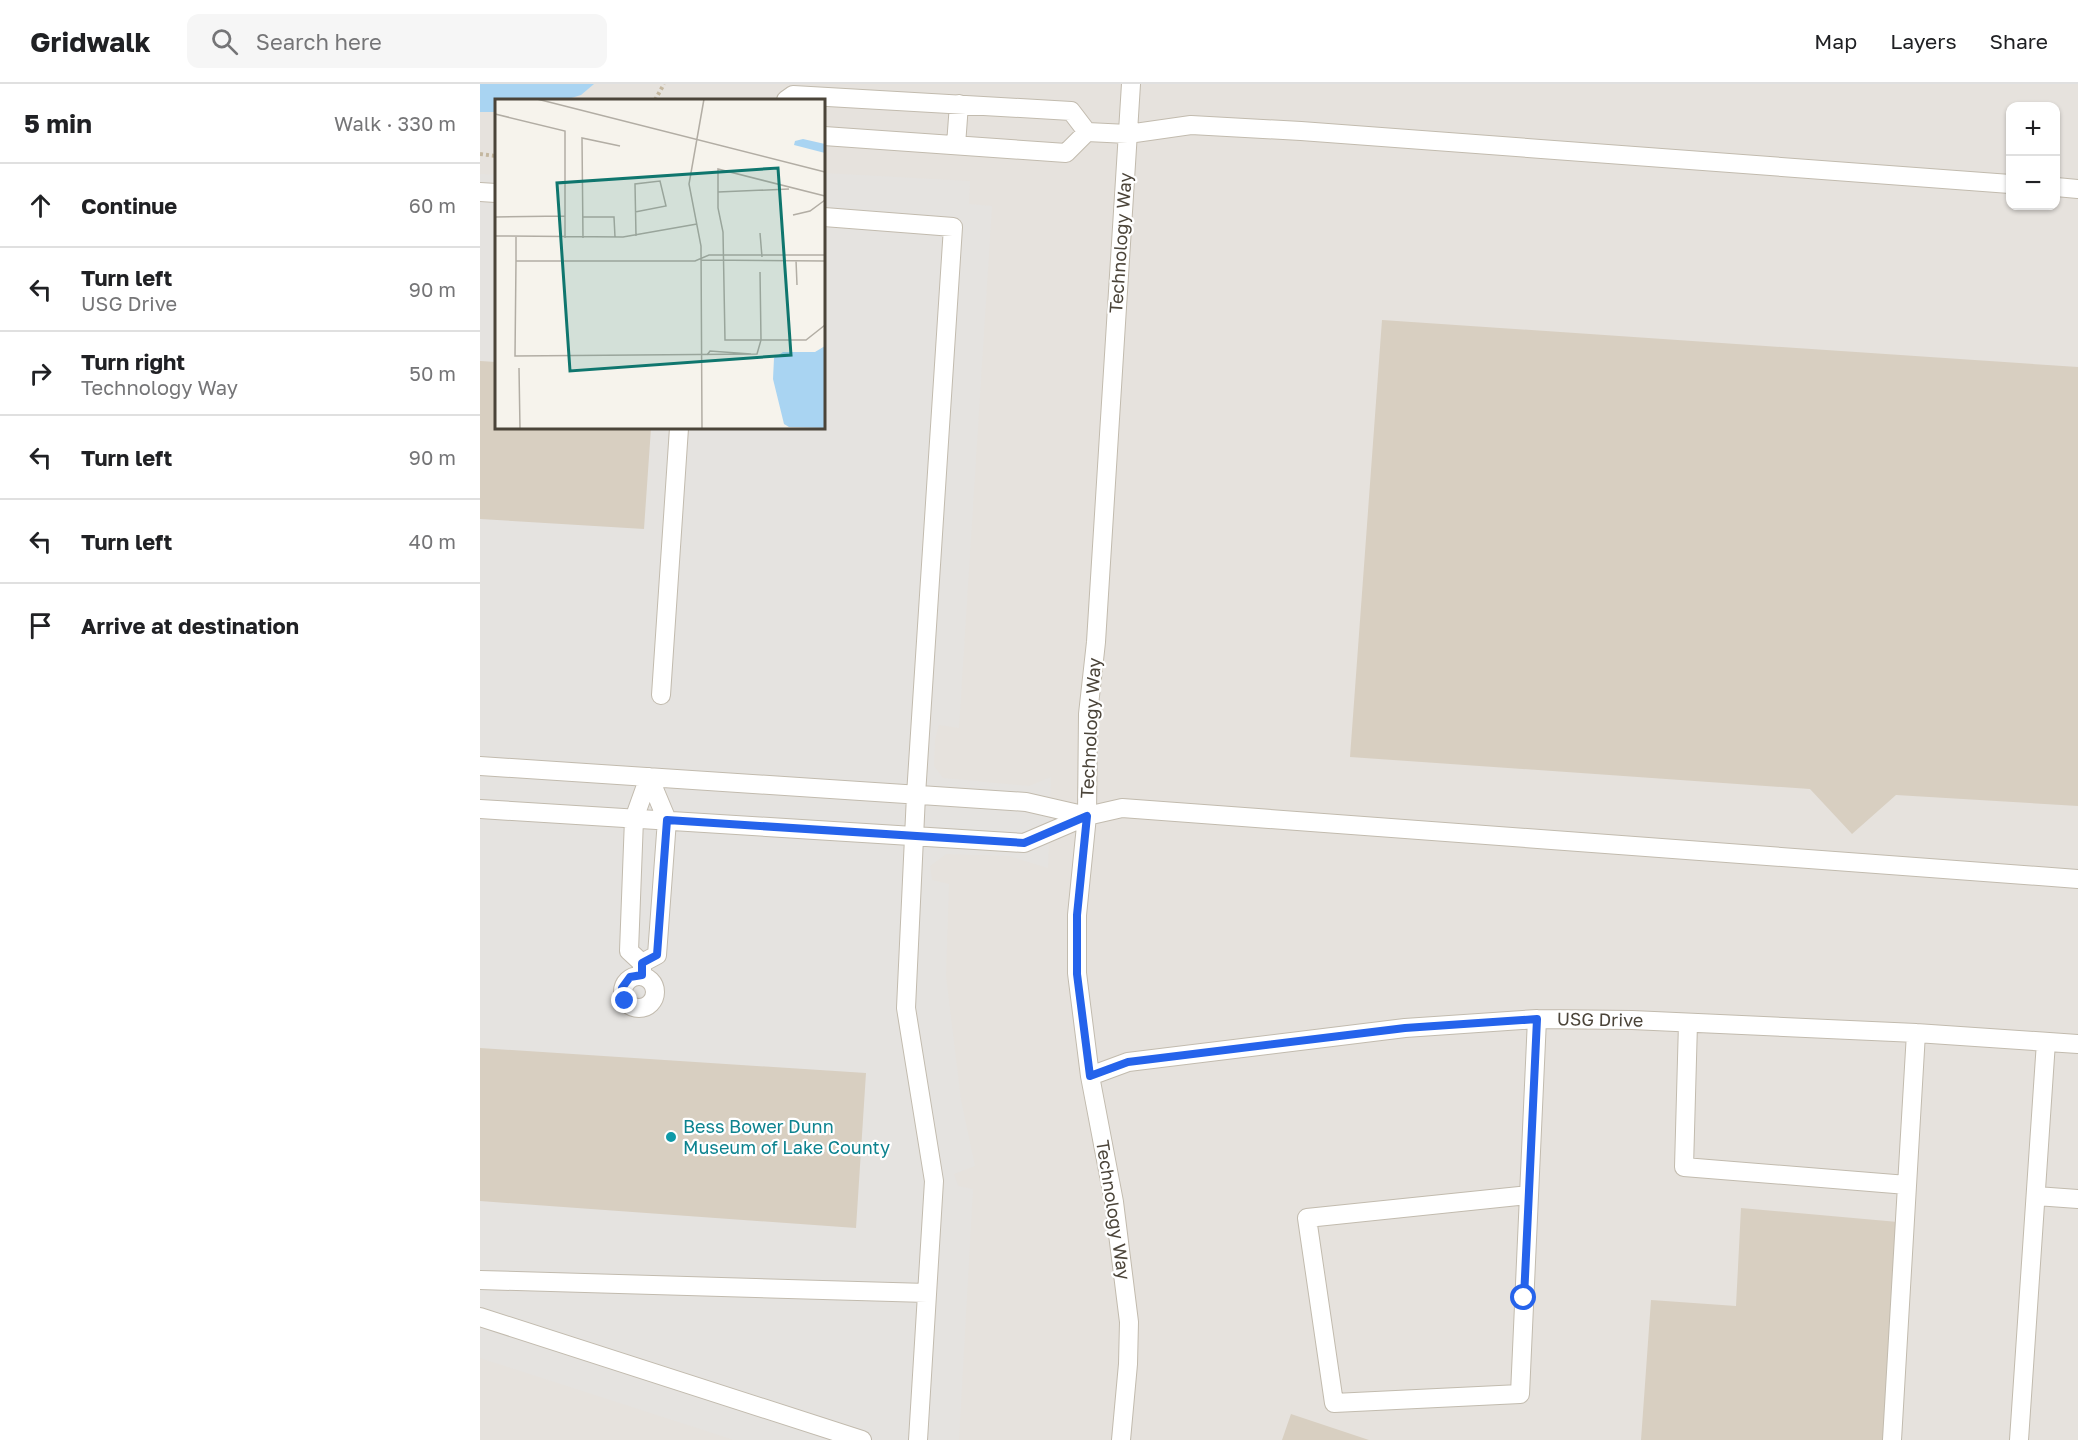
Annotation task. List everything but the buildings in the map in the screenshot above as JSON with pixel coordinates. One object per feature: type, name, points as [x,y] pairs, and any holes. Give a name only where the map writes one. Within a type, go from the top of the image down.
[{"type":"lane","name":"Technology Way","points":[[1121,1440],[1128,1364],[1129,1322],[1114,1202],[1090,1076],[1077,974],[1077,915],[1087,816],[1088,714],[1096,642],[1131,84]]},
{"type":"lane","points":[[787,99],[793,95],[1071,111],[1087,132]]},
{"type":"lane","points":[[956,146],[959,104]]},
{"type":"lane","points":[[825,136],[1066,153],[1087,132],[1128,134],[1191,125],[2006,184]]},
{"type":"lane","points":[[2060,187],[2078,189]]},
{"type":"lane","points":[[480,192],[495,193]]},
{"type":"lane","points":[[825,217],[953,227],[916,795],[906,1008],[934,1181],[918,1440]]},
{"type":"lane","points":[[662,694],[679,429]]},
{"type":"lane","points":[[480,766],[1026,802],[1087,816]]},
{"type":"lane","points":[[649,777],[667,820],[657,955],[642,969],[629,951],[634,819],[649,777]]},
{"type":"lane","points":[[480,809],[1024,843],[1087,816],[1122,808],[2078,879]]},
{"type":"lane","points":[[1529,1195],[1307,1218],[1334,1403],[1520,1394],[1537,1019]]},
{"type":"lane","name":"USG Drive","points":[[1090,1076],[1128,1062],[1405,1028],[1537,1019],[1632,1020],[1916,1033],[2078,1044]]},
{"type":"lane","points":[[1688,1023],[1684,1167],[1907,1185]]},
{"type":"lane","points":[[1892,1440],[1916,1033]]},
{"type":"lane","points":[[2019,1440],[2046,1042]]},
{"type":"lane","points":[[2036,1196],[2078,1199]]},
{"type":"lane","points":[[480,1280],[927,1293]]},
{"type":"lane","points":[[480,1317],[862,1440]]},
{"type":"path","points":[[656,99],[664,84]]},
{"type":"path","points":[[480,154],[495,156]]},
{"type":"shaded area","points":[[480,84],[2078,84],[2078,1440],[480,1440]]},
{"type":"shaded area","points":[[825,173],[970,181],[969,204],[992,206],[959,728],[939,725],[935,740],[934,766],[943,778],[1029,786],[1051,777],[1048,868],[1009,856],[946,854],[930,866],[932,880],[949,884],[946,976],[961,1100],[975,1166],[954,1174],[958,1186],[973,1189],[959,1440],[734,1440],[480,1358],[480,174],[495,175],[495,429],[825,429]]},
{"type":"water","points":[[480,84],[594,84],[581,95],[568,99],[495,99],[495,112],[480,112]]},
{"type":"place","name":"Bess Bower Dunn Museum of Lake County","points":[[671,1137]]},
{"type":"route","points":[[625,1001],[622,988],[630,977],[642,975],[642,963],[657,955],[667,820],[1024,843],[1087,816],[1077,915],[1077,974],[1090,1076],[1128,1062],[1405,1028],[1537,1019],[1524,1298]]}]
